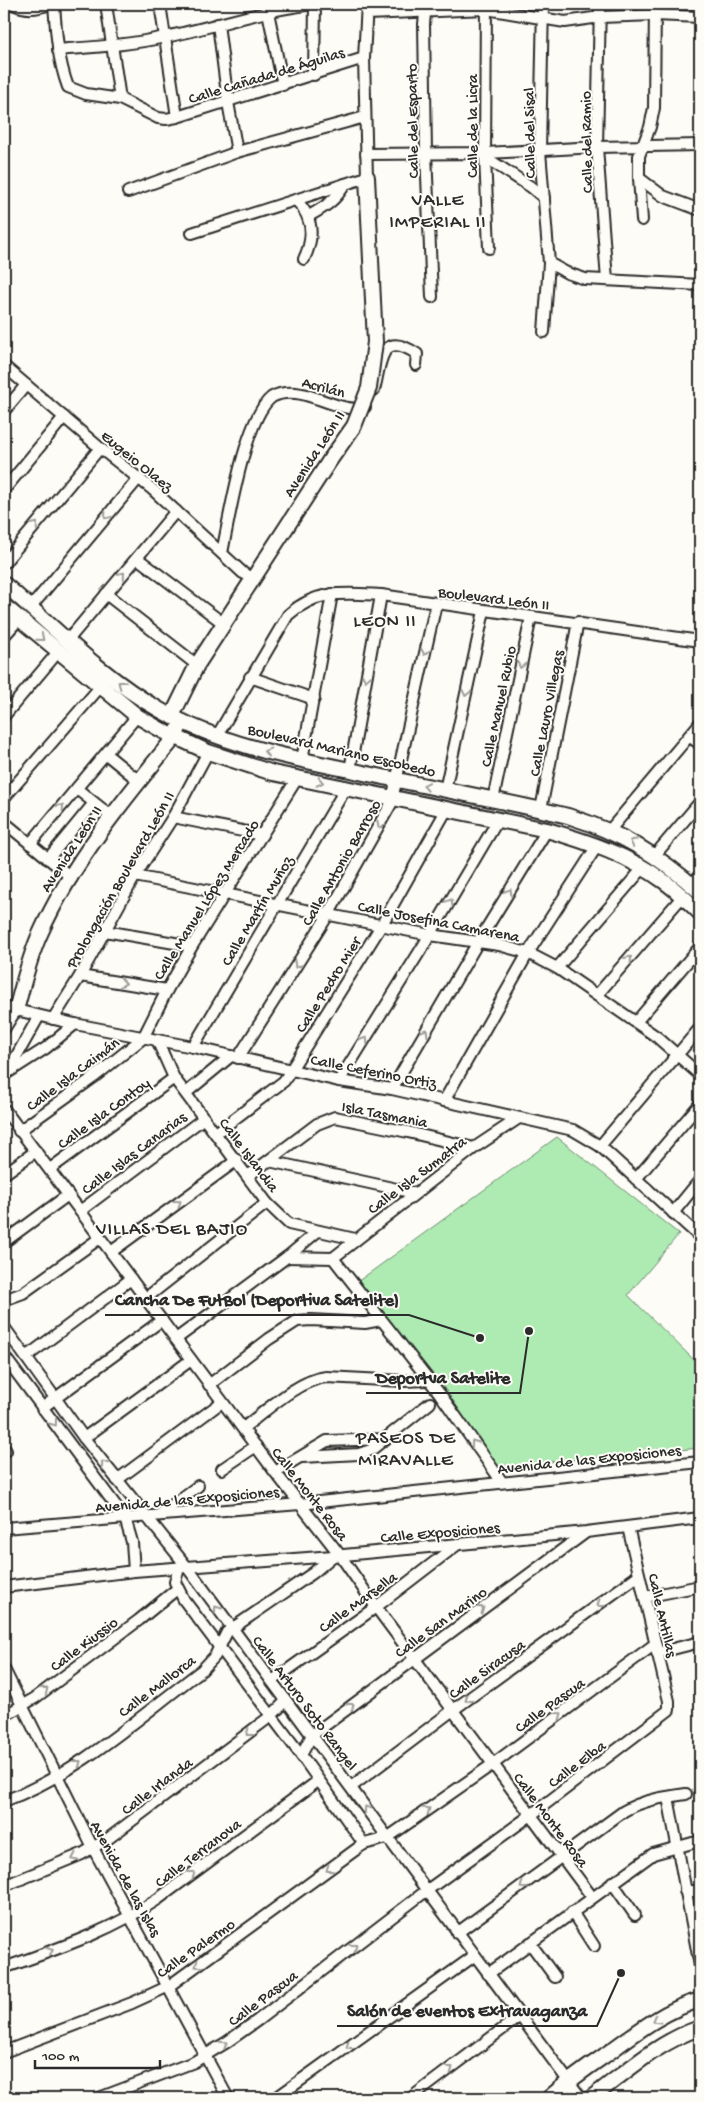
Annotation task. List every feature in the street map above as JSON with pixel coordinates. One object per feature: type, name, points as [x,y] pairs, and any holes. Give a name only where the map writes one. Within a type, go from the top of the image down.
[{"type":"street","points":[[17,6],[34,9],[52,4],[60,67],[68,87],[86,94],[120,99],[158,118],[166,119],[177,117],[160,4]]},
{"type":"street","points":[[106,4],[120,99]]},
{"type":"street","points":[[58,50],[112,46],[165,37],[268,12],[315,4],[314,75]]},
{"type":"street","name":"Calle del Sisal","points":[[543,4],[540,151],[549,263],[544,332]]},
{"type":"street","name":"Calle del Ramio","points":[[600,4],[597,148],[607,280]]},
{"type":"street","points":[[642,220],[638,164],[641,148],[650,127],[654,108],[655,4]]},
{"type":"street","points":[[192,233],[367,177],[364,58],[367,9],[486,6],[543,20],[565,22],[600,17],[654,15],[700,17]]},
{"type":"street","name":"Calle de la Licra","points":[[486,6],[486,155],[489,248]]},
{"type":"street","name":"Calle del Esparto","points":[[425,8],[426,152],[432,298]]},
{"type":"street","points":[[268,12],[283,85]]},
{"type":"street","points":[[218,24],[228,102],[237,152]]},
{"type":"street","name":"Calle Cañada de Águilas","points":[[177,117],[364,58]]},
{"type":"street","points":[[128,192],[237,152],[365,118]]},
{"type":"street","points":[[366,154],[426,152],[486,155],[502,152],[597,148],[700,146]]},
{"type":"street","points":[[502,152],[512,174]]},
{"type":"street","points":[[486,155],[544,198]]},
{"type":"street","name":"Avenida León II","points":[[10,1011],[39,935],[72,878],[110,816],[175,737],[178,719],[196,665],[354,426],[369,388],[375,342],[367,177]]},
{"type":"street","points":[[639,178],[664,196],[700,210]]},
{"type":"street","points":[[309,216],[332,203],[346,184]]},
{"type":"street","points":[[296,200],[309,216],[312,238],[304,259]]},
{"type":"street","points":[[549,263],[575,277],[585,279],[700,284]]},
{"type":"street","name":"Acrilán","points":[[222,553],[246,447],[252,428],[265,404],[273,397],[292,392],[352,409],[365,407],[371,398],[374,388],[380,356],[388,348],[398,345],[417,354],[416,365]]},
{"type":"street","name":"Eugeio Olaez","points":[[4,366],[176,511],[243,573],[252,578]]},
{"type":"street","points":[[4,411],[26,384]]},
{"type":"street","points":[[4,490],[64,417]]},
{"type":"street","points":[[4,562],[100,448]]},
{"type":"street","points":[[31,607],[138,479]]},
{"type":"street","points":[[68,640],[176,511]]},
{"type":"street","points":[[136,558],[223,622]]},
{"type":"street","name":"Boulevard Mariano Escobedo","points":[[4,584],[133,693],[178,719],[217,736],[302,760],[568,816],[609,831],[655,855],[698,884]]},
{"type":"street","points":[[106,594],[196,665]]},
{"type":"street","points":[[302,760],[332,594]]},
{"type":"street","name":"Boulevard León II","points":[[250,677],[288,615],[304,602],[332,594],[381,595],[700,641]]},
{"type":"street","points":[[350,770],[381,595]]},
{"type":"street","name":"Calle Antonio Barroso","points":[[234,1057],[328,914],[388,810],[397,781],[436,604]]},
{"type":"street","points":[[4,606],[137,716],[175,737],[208,752],[273,773],[547,830],[597,846],[643,868],[664,882],[700,913]]},
{"type":"street","points":[[445,790],[484,611]]},
{"type":"street","name":"Calle Manuel Rubio","points":[[493,800],[531,617]]},
{"type":"street","points":[[4,636],[18,619]]},
{"type":"street","name":"Calle Lauro Villegas","points":[[541,809],[578,622]]},
{"type":"street","points":[[4,716],[58,652]]},
{"type":"street","points":[[217,736],[250,677],[314,699]]},
{"type":"street","points":[[4,798],[100,687]]},
{"type":"street","points":[[30,844],[137,716]]},
{"type":"street","points":[[609,831],[700,723]]},
{"type":"street","points":[[689,736],[700,744]]},
{"type":"street","name":"Prolongación Boulevard León II","points":[[54,1019],[135,876],[173,817],[208,752]]},
{"type":"street","points":[[106,754],[139,781]]},
{"type":"street","name":"Calle Manuel López Mercado","points":[[143,1038],[192,946],[298,777]]},
{"type":"street","name":"Calle Martín Muñoz","points":[[193,1047],[346,788]]},
{"type":"street","points":[[77,789],[110,816]]},
{"type":"street","points":[[655,855],[700,802]]},
{"type":"street","points":[[48,859],[94,803]]},
{"type":"street","name":"Calle Pedro Mier","points":[[291,1071],[381,926],[448,810]]},
{"type":"street","points":[[173,817],[262,835]]},
{"type":"street","points":[[339,1081],[430,935],[498,820]]},
{"type":"street","points":[[4,822],[72,878]]},
{"type":"street","points":[[392,1089],[478,942],[547,830]]},
{"type":"street","points":[[444,1102],[528,953],[597,846]]},
{"type":"street","points":[[557,968],[643,868]]},
{"type":"street","name":"Calle Josefina Camarena","points":[[135,876],[277,903],[381,926],[478,942],[528,953],[557,968],[636,1022],[700,1075]]},
{"type":"street","points":[[597,995],[682,897]]},
{"type":"street","points":[[105,931],[192,946]]},
{"type":"street","points":[[636,1022],[700,947]]},
{"type":"street","points":[[80,976],[167,990]]},
{"type":"street","points":[[4,1029],[10,1011]]},
{"type":"street","name":"Calle Ceferino Ortiz","points":[[10,1011],[193,1047],[291,1071],[392,1089],[574,1130],[600,1146],[700,1238]]},
{"type":"street","points":[[5,1076],[39,1016]]},
{"type":"street","points":[[5,1076],[46,1048],[75,1024]]},
{"type":"street","points":[[600,1146],[700,1028]]},
{"type":"street","name":"Calle Isla Caimán","points":[[19,1131],[94,1077],[143,1038]]},
{"type":"street","name":"Calle Islandia","points":[[157,1040],[174,1078],[237,1160],[267,1203],[289,1224],[355,1240]]},
{"type":"street","points":[[186,1093],[234,1057]]},
{"type":"street","points":[[216,1133],[274,1090],[291,1071]]},
{"type":"street","name":"Calle Isla Contoy","points":[[50,1169],[174,1078]]},
{"type":"street","points":[[636,1179],[700,1104]]},
{"type":"street","name":"Calle Monte Rosa","points":[[4,1110],[50,1169],[190,1360],[300,1504],[592,1897]]},
{"type":"street","name":"Calle Islas Canarias","points":[[80,1211],[204,1118]]},
{"type":"street","name":"Isla Tasmania","points":[[248,1176],[317,1124],[335,1118],[408,1132],[474,1148]]},
{"type":"street","name":"Calle Isla Sumatra","points":[[333,1258],[474,1148],[519,1118]]},
{"type":"street","points":[[4,1174],[36,1151]]},
{"type":"street","points":[[111,1252],[237,1160]]},
{"type":"street","points":[[269,1161],[415,1193]]},
{"type":"street","points":[[673,1213],[700,1180]]},
{"type":"street","points":[[4,1242],[68,1195]]},
{"type":"street","points":[[146,1298],[267,1203]]},
{"type":"street","points":[[176,1339],[287,1257],[318,1231]]},
{"type":"street","points":[[4,1300],[23,1294],[100,1238]]},
{"type":"street","points":[[287,1257],[333,1258],[428,1380],[502,1482]]},
{"type":"street","points":[[26,1357],[131,1279]]},
{"type":"street","points":[[42,1408],[162,1320]]},
{"type":"street","points":[[210,1385],[269,1339],[297,1321],[365,1323],[381,1320]]},
{"type":"street","name":"Calle Arturo Soto Rangel","points":[[4,1327],[84,1438],[272,1681],[426,1892],[581,2098]]},
{"type":"street","points":[[4,1356],[126,1518],[132,1542],[134,1571]]},
{"type":"street","points":[[84,1438],[190,1360]]},
{"type":"street","points":[[243,1428],[292,1392],[316,1378],[428,1380]]},
{"type":"street","points":[[117,1480],[222,1402]]},
{"type":"street","points":[[302,1457],[360,1454],[371,1450],[430,1403]]},
{"type":"street","points":[[275,1472],[321,1444],[332,1440],[386,1439]]},
{"type":"street","points":[[222,1469],[256,1446]]},
{"type":"street","name":"Avenida de las Exposiciones","points":[[4,1528],[300,1504],[700,1462]]},
{"type":"street","points":[[159,1515],[198,1486]]},
{"type":"street","name":"Calle Exposiciones","points":[[4,1588],[134,1571],[458,1544],[586,1532],[700,1518]]},
{"type":"street","name":"Calle Antillas","points":[[628,1527],[669,1701],[669,1710]]},
{"type":"street","name":"Calle San Marino","points":[[312,1735],[586,1532]]},
{"type":"street","name":"Calle Marsella","points":[[272,1681],[376,1607],[458,1544]]},
{"type":"street","name":"Calle Mallorca","points":[[4,1801],[68,1770],[202,1670],[215,1656],[226,1632],[231,1628],[297,1585],[337,1555]]},
{"type":"street","points":[[183,1567],[175,1582],[177,1588],[218,1647],[301,1755],[364,1844]]},
{"type":"street","name":"Calle Siracusa","points":[[351,1787],[453,1710],[639,1575]]},
{"type":"street","points":[[645,1596],[700,1586]]},
{"type":"street","name":"Calle Kiussio","points":[[4,1716],[21,1707],[139,1620],[177,1588]]},
{"type":"street","points":[[656,1649],[700,1642]]},
{"type":"street","name":"Calle Pascua","points":[[387,1838],[656,1649]]},
{"type":"street","name":"Avenida de las Islas","points":[[4,1670],[93,1848],[228,2098]]},
{"type":"street","name":"Calle Irlanda","points":[[4,1886],[62,1863],[93,1848],[134,1821],[271,1716],[286,1701]]},
{"type":"street","name":"Calle Elba","points":[[426,1892],[669,1710]]},
{"type":"street","points":[[301,1755],[312,1735]]},
{"type":"street","name":"Calle Terranova","points":[[4,1968],[92,1936],[131,1917],[318,1781]]},
{"type":"street","points":[[457,1933],[635,1804],[686,1794]]},
{"type":"street","points":[[668,1797],[676,1848],[698,1943],[700,1966]]},
{"type":"street","name":"Calle Palermo","points":[[4,2052],[132,2003],[169,1986],[364,1844],[387,1838]]},
{"type":"street","points":[[488,1974],[653,1854],[696,1842]]},
{"type":"street","points":[[612,1882],[635,1916]]},
{"type":"street","points":[[685,1891],[700,1891]]},
{"type":"street","name":"Calle Pascua","points":[[99,2098],[194,2062],[258,2020],[426,1892]]},
{"type":"street","points":[[572,1912],[594,1946]]},
{"type":"street","points":[[530,1943],[555,1977]]},
{"type":"street","points":[[276,2098],[474,1956]]},
{"type":"street","points":[[552,2097],[624,2041],[659,2018],[684,2005],[700,2000]]},
{"type":"street","points":[[411,2098],[520,2016]]},
{"type":"street","points":[[591,2098],[660,2047],[677,2037],[700,2028]]},
{"type":"green space","points":[[557,1137],[679,1234],[628,1295],[700,1366],[700,1448],[496,1467],[357,1282]]},
{"type":"place","name":"Deportva Satelite","points":[[529,1331]]},
{"type":"place","name":"Cancha De FutBol (Deportiva Satelite)","points":[[480,1338]]},
{"type":"place","name":"Salón de eventos Extravaganza","points":[[621,1973]]},
{"type":"district","name":"VALLE IMPERIAL II","points":[[438,209]]},
{"type":"district","name":"LEON II","points":[[385,619]]},
{"type":"district","name":"VILLAS DEL BAJIO","points":[[172,1227]]},
{"type":"district","name":"PASEOS DE MIRAVALLE","points":[[406,1447]]}]
